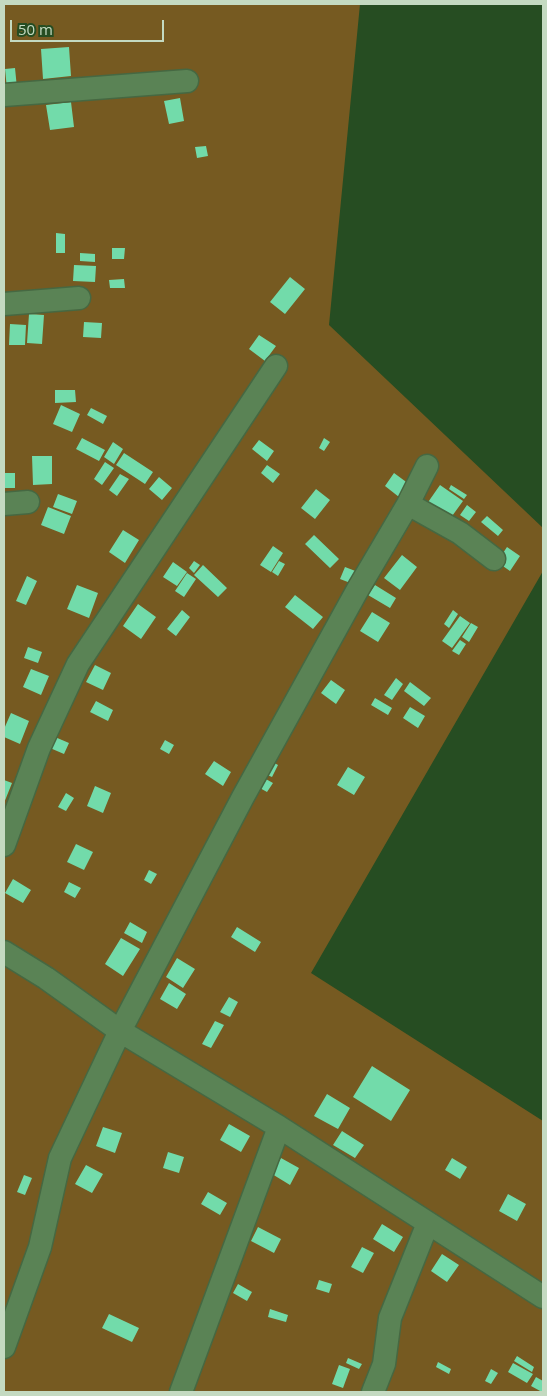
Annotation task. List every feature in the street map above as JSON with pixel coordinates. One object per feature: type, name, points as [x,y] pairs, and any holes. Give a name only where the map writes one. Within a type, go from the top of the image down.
[{"type":"street","points":[[4,95],[187,81]]},
{"type":"street","points":[[4,304],[79,298]]},
{"type":"street","points":[[4,845],[39,748],[78,664],[276,366]]},
{"type":"street","points":[[4,1347],[40,1246],[60,1158],[120,1031],[247,788],[358,588],[408,504],[427,466]]},
{"type":"street","points":[[4,504],[28,502]]},
{"type":"street","points":[[408,504],[460,533],[494,559]]},
{"type":"street","points":[[4,952],[46,978],[120,1031],[279,1128],[543,1297]]},
{"type":"street","points":[[181,1392],[279,1128]]},
{"type":"street","points":[[373,1392],[384,1364],[390,1318],[428,1223]]},
{"type":"shaded area","points":[[4,4],[360,4],[329,325],[543,528],[543,571],[311,973],[543,1121],[543,1392],[4,1392]]},
{"type":"building","points":[[69,47],[71,76],[43,79],[41,49]]},
{"type":"building","points":[[15,68],[17,88],[7,89],[5,69]]},
{"type":"building","points":[[180,98],[184,121],[169,124],[164,101]]},
{"type":"building","points":[[71,102],[74,127],[50,130],[46,105]]},
{"type":"building","points":[[206,146],[208,156],[197,158],[195,147]]},
{"type":"building","points":[[56,233],[65,234],[65,253],[56,253]]},
{"type":"building","points":[[112,248],[125,248],[124,259],[112,259]]},
{"type":"building","points":[[80,253],[95,254],[95,262],[80,261]]},
{"type":"building","points":[[74,265],[96,266],[95,282],[73,281]]},
{"type":"building","points":[[290,277],[305,289],[285,314],[270,302]]},
{"type":"building","points":[[124,279],[125,288],[110,288],[109,280]]},
{"type":"building","points":[[29,314],[44,315],[42,344],[27,343]]},
{"type":"building","points":[[84,322],[102,323],[101,338],[83,337]]},
{"type":"building","points":[[10,324],[26,325],[25,345],[9,345]]},
{"type":"building","points":[[259,335],[276,346],[265,361],[249,349]]},
{"type":"building","points":[[55,390],[75,390],[76,402],[55,403]]},
{"type":"building","points":[[61,405],[80,414],[72,432],[53,424]]},
{"type":"building","points":[[91,408],[107,416],[103,424],[87,415]]},
{"type":"building","points":[[82,438],[105,450],[99,461],[76,449]]},
{"type":"building","points":[[324,438],[330,442],[324,451],[319,448]]},
{"type":"building","points":[[259,440],[274,451],[267,461],[252,449]]},
{"type":"building","points":[[113,442],[123,449],[114,464],[104,457]]},
{"type":"building","points":[[124,453],[153,472],[145,484],[116,465]]},
{"type":"building","points":[[32,456],[52,456],[52,484],[33,485]]},
{"type":"building","points":[[105,462],[114,468],[102,485],[94,479]]},
{"type":"building","points":[[267,465],[280,474],[273,483],[261,473]]},
{"type":"building","points":[[5,473],[15,473],[15,488],[5,488]]},
{"type":"building","points":[[394,473],[409,484],[399,497],[385,486]]},
{"type":"building","points":[[120,474],[129,479],[117,496],[109,490]]},
{"type":"building","points":[[159,477],[172,488],[162,500],[149,489]]},
{"type":"building","points":[[440,485],[463,501],[447,523],[424,508]]},
{"type":"building","points":[[451,485],[467,495],[464,499],[449,489]]},
{"type":"building","points":[[316,489],[330,500],[315,519],[301,508]]},
{"type":"building","points":[[58,494],[77,501],[72,514],[53,507]]},
{"type":"building","points":[[467,505],[476,512],[469,521],[460,515]]},
{"type":"building","points":[[48,507],[71,516],[64,534],[41,525]]},
{"type":"building","points":[[487,516],[503,530],[498,536],[481,522]]},
{"type":"building","points":[[123,530],[139,540],[125,563],[109,552]]},
{"type":"building","points":[[314,535],[339,559],[330,568],[305,544]]},
{"type":"building","points":[[273,546],[283,553],[271,572],[260,565]]},
{"type":"building","points":[[507,547],[520,556],[510,571],[497,562]]},
{"type":"building","points":[[402,555],[417,567],[400,590],[384,578]]},
{"type":"building","points":[[194,561],[200,565],[194,573],[189,568]]},
{"type":"building","points":[[279,561],[285,564],[278,576],[272,572]]},
{"type":"building","points":[[173,562],[187,572],[177,586],[163,577]]},
{"type":"building","points":[[203,565],[227,588],[218,597],[194,575]]},
{"type":"building","points":[[345,567],[358,572],[353,584],[340,579]]},
{"type":"building","points":[[187,573],[196,579],[184,597],[175,591]]},
{"type":"building","points":[[27,576],[37,581],[26,605],[16,601]]},
{"type":"building","points":[[77,585],[98,593],[89,618],[67,609]]},
{"type":"building","points":[[375,585],[396,598],[390,608],[368,595]]},
{"type":"building","points":[[295,595],[323,617],[313,629],[285,607]]},
{"type":"building","points":[[138,604],[156,617],[141,639],[123,626]]},
{"type":"building","points":[[182,610],[190,617],[176,636],[167,629]]},
{"type":"building","points":[[453,610],[458,614],[449,628],[444,624]]},
{"type":"building","points":[[372,612],[390,623],[378,642],[360,631]]},
{"type":"building","points":[[460,616],[470,623],[452,648],[442,641]]},
{"type":"building","points":[[471,623],[478,627],[469,642],[462,637]]},
{"type":"building","points":[[460,640],[466,644],[459,655],[452,651]]},
{"type":"building","points":[[28,647],[42,652],[38,663],[24,658]]},
{"type":"building","points":[[95,665],[111,673],[103,690],[86,682]]},
{"type":"building","points":[[31,669],[49,676],[41,695],[23,687]]},
{"type":"building","points":[[396,678],[403,684],[392,700],[384,695]]},
{"type":"building","points":[[331,680],[345,690],[336,704],[321,693]]},
{"type":"building","points":[[410,682],[431,698],[424,706],[404,691]]},
{"type":"building","points":[[375,698],[392,708],[388,715],[371,705]]},
{"type":"building","points":[[96,701],[113,710],[108,721],[90,712]]},
{"type":"building","points":[[410,707],[425,716],[418,728],[403,718]]},
{"type":"building","points":[[11,713],[29,721],[20,744],[4,737],[4,729]]},
{"type":"building","points":[[55,737],[69,743],[64,754],[50,748]]},
{"type":"building","points":[[165,740],[174,745],[169,754],[160,749]]},
{"type":"building","points":[[214,761],[231,772],[223,786],[205,774]]},
{"type":"building","points":[[271,761],[278,765],[272,777],[265,774]]},
{"type":"building","points":[[348,767],[365,777],[354,795],[337,785]]},
{"type":"building","points":[[264,778],[273,783],[267,792],[258,787]]},
{"type":"building","points":[[4,780],[12,783],[4,803]]},
{"type":"building","points":[[95,786],[111,793],[103,813],[87,806]]},
{"type":"building","points":[[66,793],[74,798],[66,811],[58,807]]},
{"type":"building","points":[[76,844],[93,852],[84,870],[67,862]]},
{"type":"building","points":[[149,870],[157,874],[151,884],[144,880]]},
{"type":"building","points":[[13,879],[31,890],[23,903],[5,893]]},
{"type":"building","points":[[69,882],[81,888],[75,898],[64,892]]},
{"type":"building","points":[[130,922],[147,932],[142,943],[124,933]]},
{"type":"building","points":[[237,927],[261,942],[255,952],[231,937]]},
{"type":"building","points":[[121,938],[140,949],[123,976],[105,964]]},
{"type":"building","points":[[177,958],[195,969],[183,988],[166,977]]},
{"type":"building","points":[[169,983],[186,994],[177,1009],[160,999]]},
{"type":"building","points":[[229,997],[238,1002],[230,1017],[220,1012]]},
{"type":"building","points":[[215,1021],[224,1025],[211,1048],[202,1044]]},
{"type":"building","points":[[372,1066],[410,1090],[391,1121],[353,1097]]},
{"type":"building","points":[[327,1094],[350,1108],[338,1129],[314,1116]]},
{"type":"building","points":[[229,1124],[250,1136],[241,1152],[220,1140]]},
{"type":"building","points":[[103,1127],[122,1133],[115,1153],[96,1146]]},
{"type":"building","points":[[342,1131],[364,1145],[355,1158],[333,1145]]},
{"type":"building","points":[[168,1152],[184,1157],[179,1173],[163,1168]]},
{"type":"building","points":[[281,1158],[299,1168],[290,1185],[272,1174]]},
{"type":"building","points":[[452,1158],[467,1167],[460,1179],[445,1170]]},
{"type":"building","points":[[86,1165],[103,1174],[92,1193],[75,1184]]},
{"type":"building","points":[[24,1175],[32,1178],[25,1195],[17,1192]]},
{"type":"building","points":[[208,1192],[227,1203],[220,1215],[201,1204]]},
{"type":"building","points":[[508,1194],[526,1204],[517,1221],[499,1211]]},
{"type":"building","points":[[382,1224],[403,1237],[394,1252],[373,1239]]},
{"type":"building","points":[[258,1227],[281,1239],[274,1253],[251,1241]]},
{"type":"building","points":[[362,1247],[374,1253],[363,1273],[351,1267]]},
{"type":"building","points":[[442,1254],[459,1265],[447,1282],[431,1271]]},
{"type":"building","points":[[319,1280],[332,1284],[329,1293],[316,1289]]},
{"type":"building","points":[[238,1284],[252,1292],[247,1301],[233,1293]]},
{"type":"building","points":[[270,1309],[288,1315],[286,1322],[268,1317]]},
{"type":"building","points":[[109,1314],[139,1328],[132,1342],[102,1328]]},
{"type":"building","points":[[517,1356],[534,1367],[532,1372],[514,1361]]},
{"type":"building","points":[[348,1358],[362,1364],[359,1369],[346,1363]]},
{"type":"building","points":[[438,1362],[451,1369],[449,1374],[436,1367]]},
{"type":"building","points":[[513,1363],[533,1374],[527,1383],[508,1372]]},
{"type":"building","points":[[339,1365],[350,1369],[343,1388],[332,1384]]},
{"type":"building","points":[[491,1369],[498,1373],[491,1384],[485,1381]]},
{"type":"building","points":[[536,1377],[543,1381],[542,1392],[531,1386]]}]
